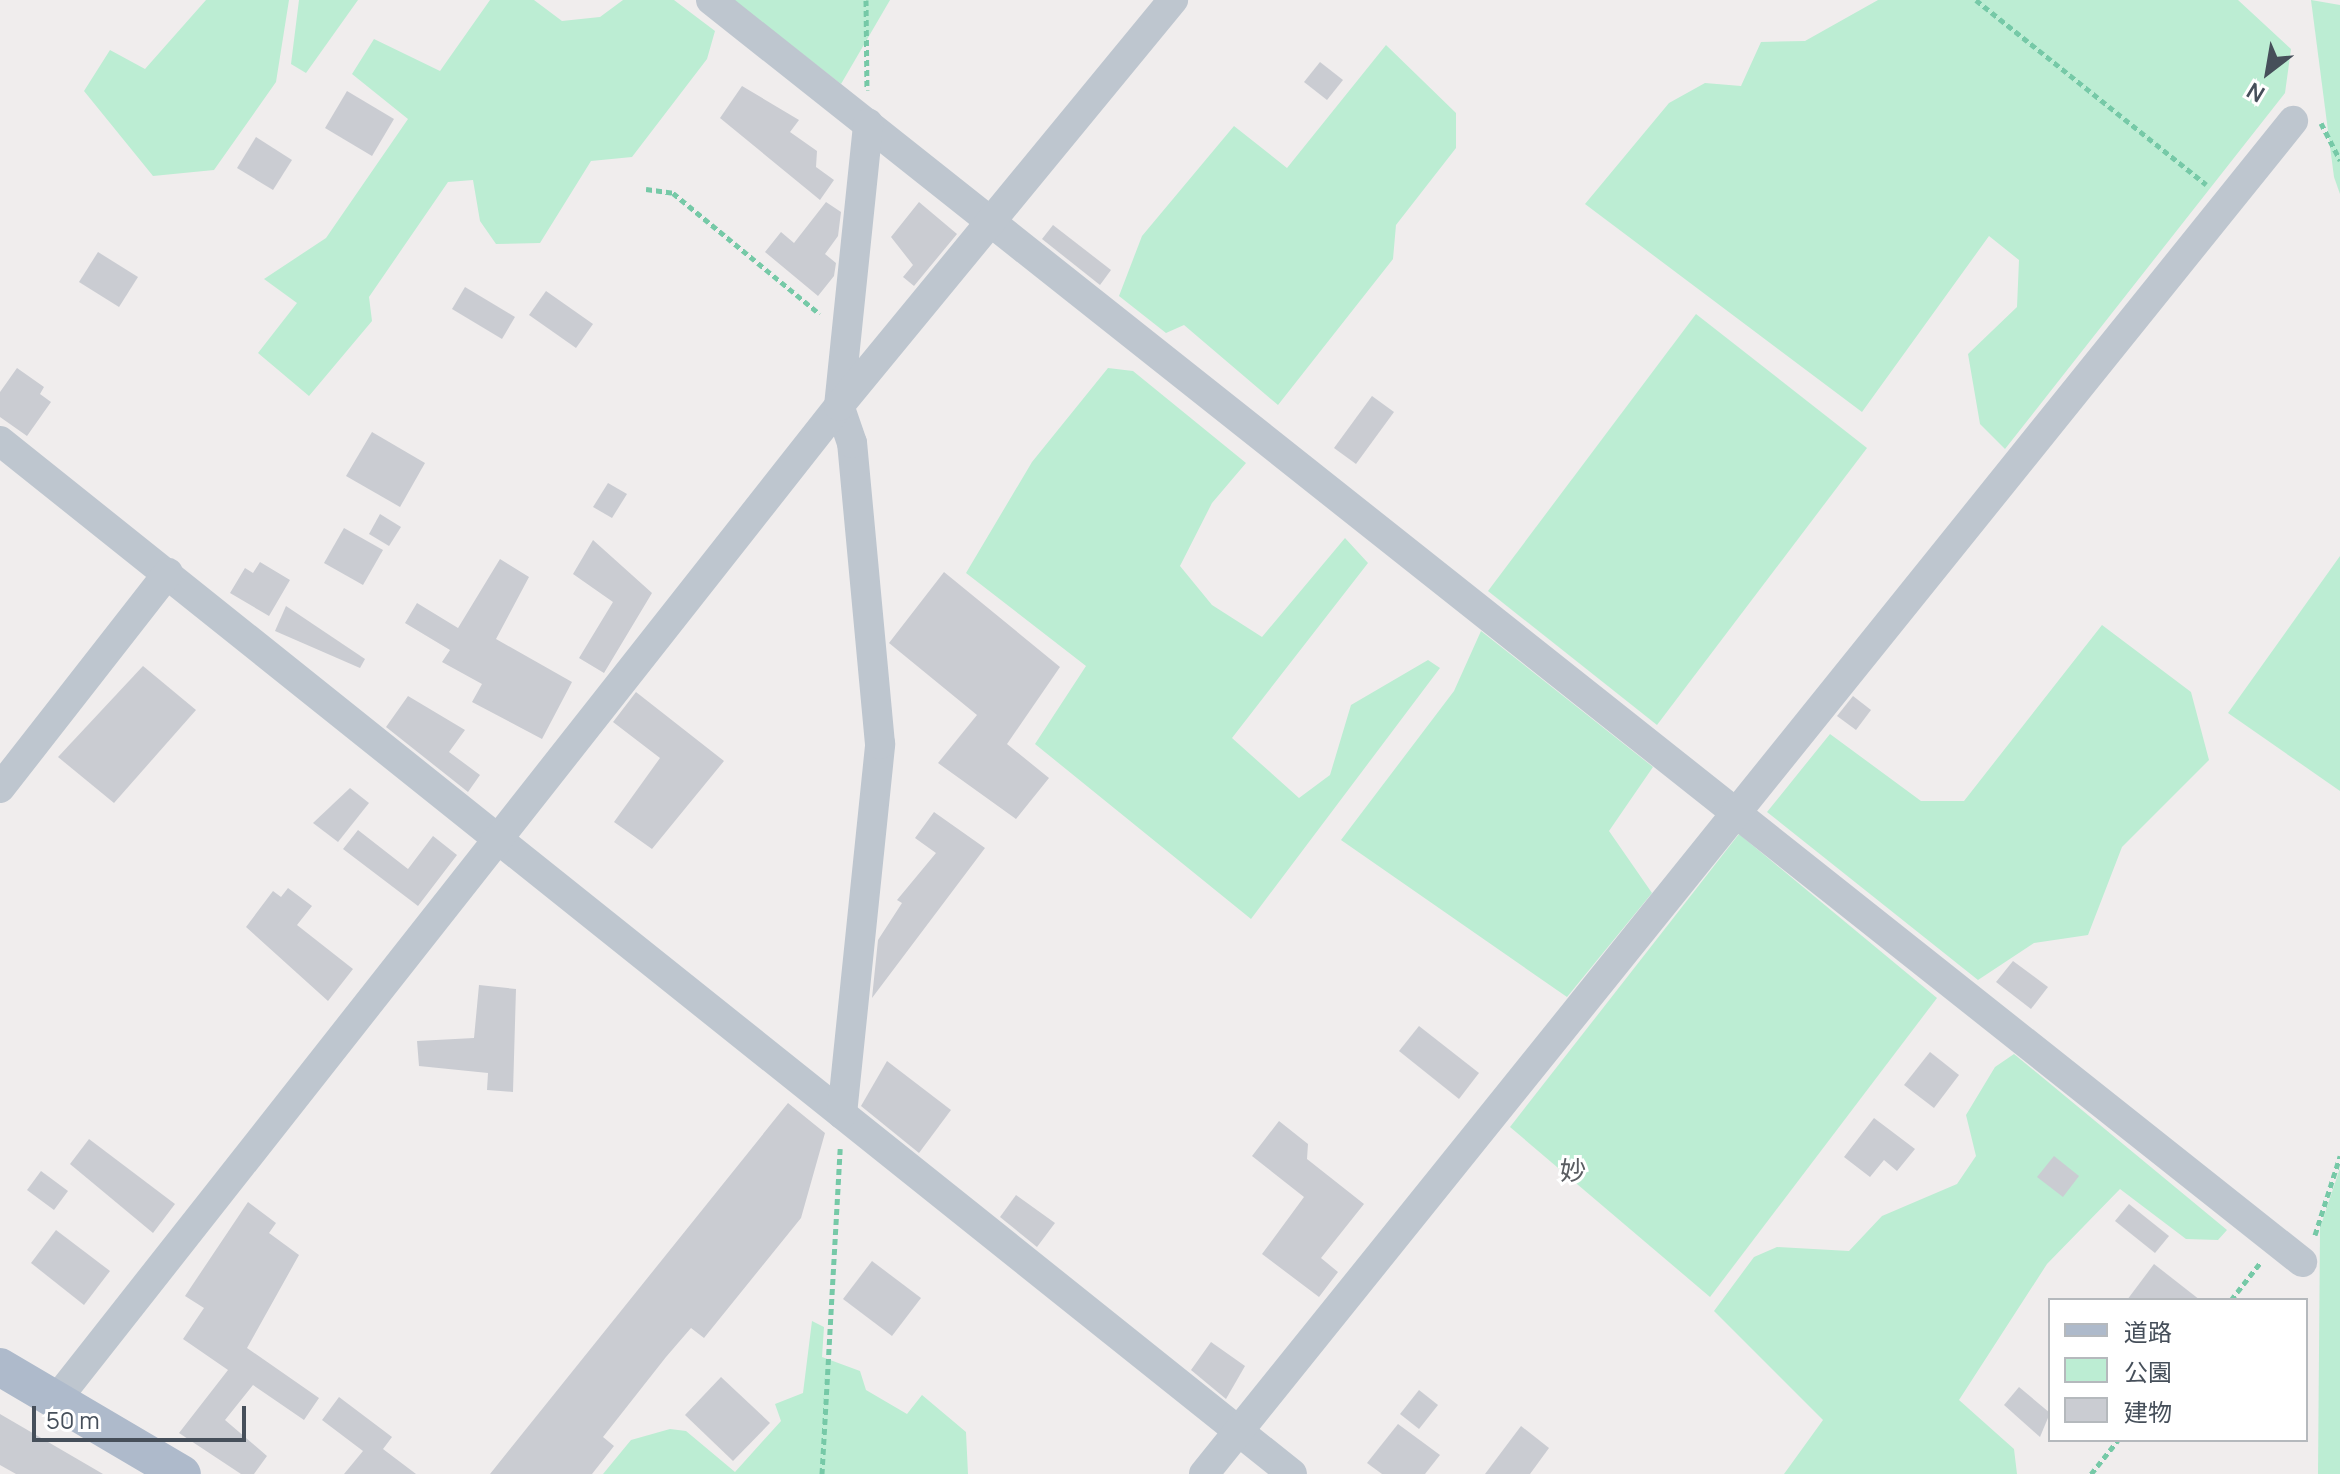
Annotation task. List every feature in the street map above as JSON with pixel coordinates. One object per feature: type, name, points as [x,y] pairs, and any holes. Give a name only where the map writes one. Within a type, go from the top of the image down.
[{"type":"main road","points":[[0,1367],[182,1474]]},
{"type":"street","points":[[711,0],[2302,1262]]},
{"type":"street","points":[[56,1400],[839,406],[993,224],[1173,0]]},
{"type":"street","points":[[1204,1474],[2293,121]]},
{"type":"street","points":[[842,1114],[880,744],[852,443],[839,406],[868,123]]},
{"type":"street","points":[[0,441],[1292,1474]]},
{"type":"street","points":[[0,788],[168,573]]},
{"type":"path","points":[[866,0],[868,123]]},
{"type":"path","points":[[1976,0],[2229,202]]},
{"type":"path","points":[[646,189],[673,193],[846,335]]},
{"type":"path","points":[[822,1474],[842,1114]]},
{"type":"path","points":[[2302,1262],[2340,1156]]},
{"type":"path","points":[[2233,1298],[2278,1241]]},
{"type":"path","points":[[2091,1474],[2116,1442]]},
{"type":"green space","points":[[206,0],[289,0],[276,82],[214,170],[153,176],[84,91],[110,50],[145,69]]},
{"type":"green space","points":[[299,0],[358,0],[306,73],[291,64]]},
{"type":"green space","points":[[490,0],[534,0],[562,21],[600,17],[623,0],[674,0],[715,31],[707,59],[632,157],[591,161],[540,243],[496,244],[480,221],[473,180],[448,182],[369,297],[372,321],[309,396],[258,353],[297,303],[264,279],[326,238],[408,119],[352,74],[374,39],[440,71]]},
{"type":"green space","points":[[733,0],[890,0],[841,84]]},
{"type":"green space","points":[[1878,0],[2238,0],[2291,49],[2285,93],[2005,449],[1980,424],[1968,354],[2017,307],[2019,260],[1989,236],[1862,412],[1585,204],[1669,103],[1705,83],[1741,86],[1761,42],[1805,41]]},
{"type":"green space","points":[[2311,0],[2340,5],[2340,194],[2334,177]]},
{"type":"green space","points":[[1386,45],[1456,113],[1456,148],[1396,225],[1393,259],[1278,405],[1184,325],[1166,333],[1119,296],[1142,236],[1234,126],[1287,168]]},
{"type":"green space","points":[[1696,314],[1867,448],[1657,725],[1488,591]]},
{"type":"green space","points":[[1108,368],[1133,371],[1246,463],[1212,503],[1180,566],[1212,605],[1262,637],[1345,538],[1368,563],[1232,738],[1299,798],[1330,775],[1351,705],[1428,660],[1440,668],[1251,919],[1035,744],[1086,666],[966,573],[1032,462]]},
{"type":"green space","points":[[2340,556],[2340,791],[2228,713]]},
{"type":"green space","points":[[2102,625],[2191,692],[2209,760],[2122,847],[2088,935],[2034,943],[1978,980],[1767,812],[1830,734],[1921,801],[1964,801]]},
{"type":"green space","points":[[1481,631],[1653,767],[1609,831],[1652,893],[1567,997],[1341,840],[1454,691]]},
{"type":"green space","points":[[1739,834],[1937,998],[1710,1297],[1510,1127]]},
{"type":"green space","points":[[2014,1054],[2227,1230],[2218,1240],[2186,1239],[2120,1189],[2047,1264],[1959,1400],[2014,1449],[2017,1474],[1784,1474],[1823,1420],[1714,1311],[1754,1257],[1777,1247],[1849,1251],[1882,1216],[1957,1184],[1976,1156],[1966,1115],[1995,1067]]},
{"type":"green space","points":[[2340,1168],[2340,1474],[2318,1474],[2320,1228]]},
{"type":"green space","points":[[812,1321],[824,1327],[822,1357],[860,1371],[866,1390],[907,1414],[922,1395],[966,1432],[968,1474],[603,1474],[631,1440],[670,1429],[686,1431],[735,1472],[781,1421],[775,1404],[803,1393]]},
{"type":"building","points":[[1320,62],[1343,80],[1327,100],[1304,82]]},
{"type":"building","points":[[742,86],[799,120],[790,132],[817,151],[816,167],[834,180],[820,200],[720,118]]},
{"type":"building","points":[[347,91],[394,119],[372,156],[325,128]]},
{"type":"building","points":[[256,137],[292,160],[273,190],[237,168]]},
{"type":"building","points":[[826,202],[841,212],[838,236],[825,254],[836,263],[834,276],[818,296],[765,252],[781,232],[794,243]]},
{"type":"building","points":[[919,202],[957,234],[914,286],[903,277],[913,265],[891,237]]},
{"type":"building","points":[[1053,225],[1111,270],[1100,285],[1042,239]]},
{"type":"building","points":[[98,252],[138,277],[119,307],[79,282]]},
{"type":"building","points":[[465,287],[515,317],[502,339],[452,309]]},
{"type":"building","points":[[546,291],[593,324],[576,348],[529,315]]},
{"type":"building","points":[[17,368],[44,387],[40,394],[51,402],[27,436],[0,417],[0,392]]},
{"type":"building","points":[[1372,396],[1394,412],[1356,464],[1334,448]]},
{"type":"building","points":[[372,432],[425,463],[400,507],[346,476]]},
{"type":"building","points":[[608,483],[627,494],[612,518],[593,507]]},
{"type":"building","points":[[380,514],[401,527],[389,546],[369,534]]},
{"type":"building","points":[[344,528],[383,550],[363,585],[324,563]]},
{"type":"building","points":[[593,540],[652,593],[604,673],[579,658],[613,602],[573,574]]},
{"type":"building","points":[[500,559],[529,577],[496,639],[572,682],[542,739],[472,702],[482,684],[442,662],[450,650],[405,623],[417,603],[458,628]]},
{"type":"building","points":[[260,562],[290,580],[269,616],[230,593],[245,568],[253,573]]},
{"type":"building","points":[[944,572],[1060,667],[1007,744],[1049,778],[1016,819],[938,763],[977,715],[889,643]]},
{"type":"building","points":[[286,606],[365,659],[360,668],[275,631]]},
{"type":"building","points":[[143,666],[196,710],[114,803],[58,757]]},
{"type":"building","points":[[636,692],[724,761],[652,849],[614,822],[660,758],[613,722]]},
{"type":"building","points":[[408,696],[465,730],[449,752],[480,775],[468,792],[386,727]]},
{"type":"building","points":[[1853,696],[1871,710],[1856,730],[1837,716]]},
{"type":"building","points":[[350,788],[369,803],[338,842],[313,823]]},
{"type":"building","points":[[934,812],[985,848],[872,998],[878,940],[902,903],[897,900],[936,853],[915,838]]},
{"type":"building","points":[[358,830],[408,869],[433,836],[457,855],[418,906],[343,849]]},
{"type":"building","points":[[288,888],[312,906],[297,925],[353,969],[328,1001],[246,927],[273,891],[281,897]]},
{"type":"building","points":[[2013,961],[2048,987],[2031,1009],[1996,982]]},
{"type":"building","points":[[479,985],[516,989],[513,1092],[487,1090],[488,1073],[419,1066],[417,1041],[474,1038]]},
{"type":"building","points":[[1419,1026],[1479,1073],[1459,1099],[1399,1051]]},
{"type":"building","points":[[1930,1052],[1959,1075],[1934,1108],[1904,1085]]},
{"type":"building","points":[[887,1061],[951,1110],[919,1153],[861,1106]]},
{"type":"building","points":[[788,1103],[825,1133],[801,1218],[704,1338],[691,1328],[666,1357],[603,1437],[614,1446],[592,1474],[490,1474]]},
{"type":"building","points":[[1874,1118],[1915,1149],[1897,1171],[1884,1160],[1870,1177],[1844,1157]]},
{"type":"building","points":[[1279,1121],[1308,1144],[1307,1159],[1364,1204],[1321,1258],[1338,1272],[1319,1297],[1262,1254],[1304,1197],[1252,1156]]},
{"type":"building","points":[[89,1139],[175,1204],[153,1233],[70,1164]]},
{"type":"building","points":[[2054,1156],[2079,1176],[2063,1197],[2037,1177]]},
{"type":"building","points":[[41,1171],[68,1191],[54,1210],[27,1190]]},
{"type":"building","points":[[1016,1195],[1055,1223],[1037,1247],[1000,1217]]},
{"type":"building","points":[[248,1202],[276,1223],[269,1233],[299,1255],[247,1348],[319,1398],[304,1420],[253,1385],[225,1420],[267,1456],[254,1474],[241,1474],[179,1433],[228,1370],[183,1339],[204,1308],[185,1296]]},
{"type":"building","points":[[2129,1204],[2169,1236],[2155,1253],[2115,1221]]},
{"type":"building","points":[[56,1230],[110,1271],[84,1305],[31,1263]]},
{"type":"building","points":[[872,1261],[921,1298],[892,1336],[843,1299]]},
{"type":"building","points":[[2154,1264],[2197,1298],[2128,1298]]},
{"type":"building","points":[[1211,1342],[1245,1366],[1226,1399],[1191,1370]]},
{"type":"building","points":[[721,1377],[770,1423],[733,1461],[685,1415]]},
{"type":"building","points":[[2019,1387],[2048,1411],[2040,1437],[2004,1405]]},
{"type":"building","points":[[1419,1390],[1438,1405],[1419,1429],[1400,1414]]},
{"type":"building","points":[[339,1397],[392,1437],[383,1449],[416,1474],[344,1474],[363,1451],[322,1420]]},
{"type":"building","points":[[0,1414],[103,1474],[16,1474],[0,1465]]},
{"type":"building","points":[[1398,1424],[1440,1455],[1425,1474],[1382,1474],[1367,1463]]},
{"type":"building","points":[[1521,1426],[1549,1448],[1530,1474],[1485,1474]]},
{"type":"district","name":"妙","points":[[1573,1171]]}]
